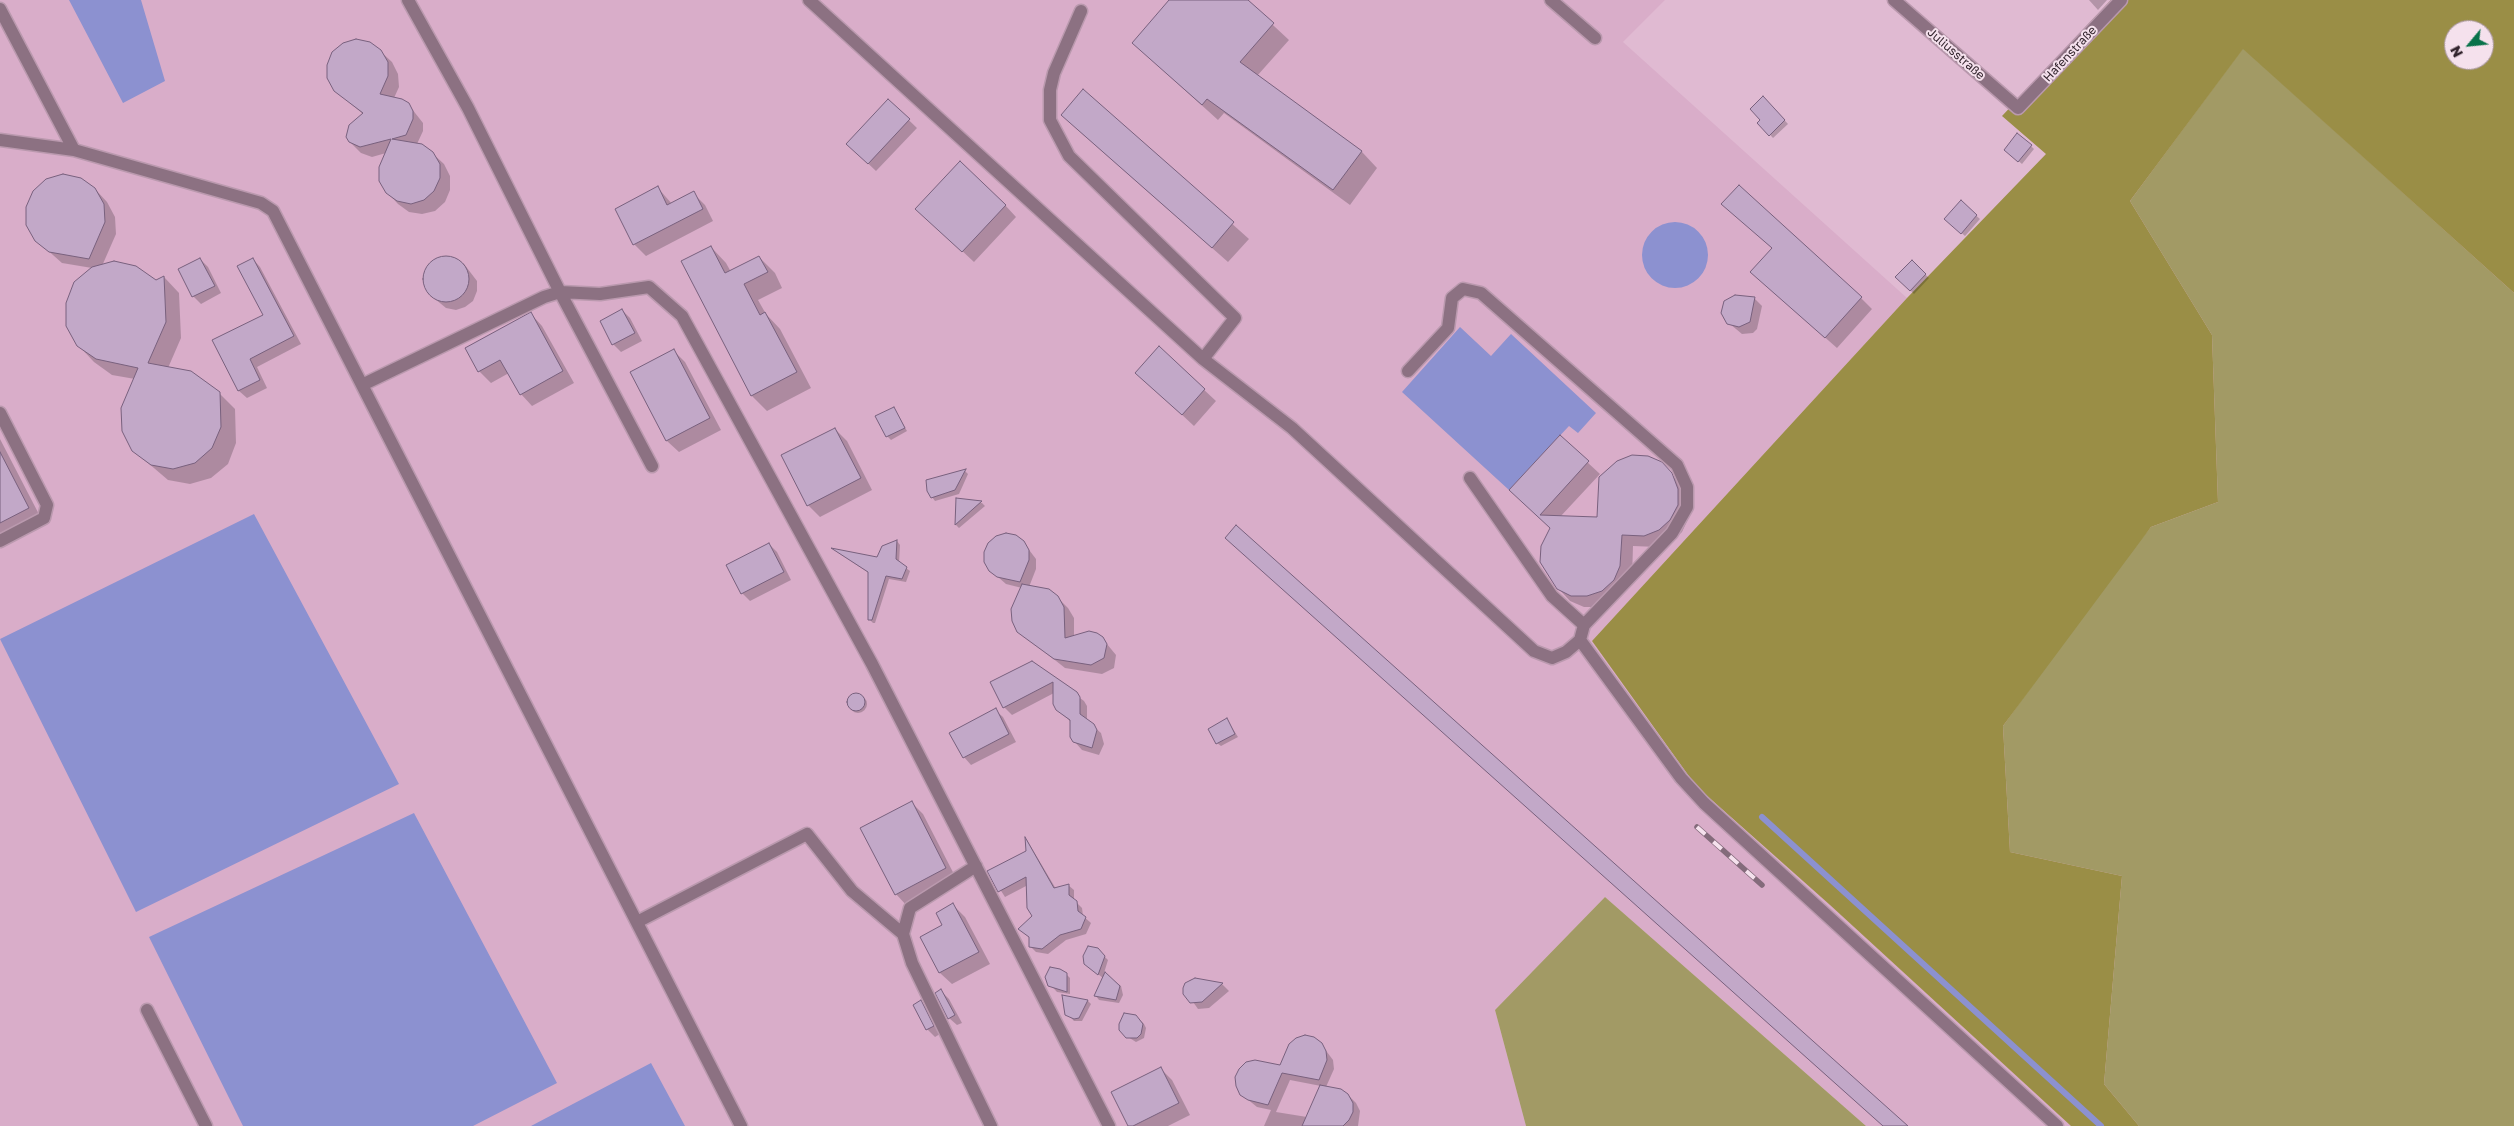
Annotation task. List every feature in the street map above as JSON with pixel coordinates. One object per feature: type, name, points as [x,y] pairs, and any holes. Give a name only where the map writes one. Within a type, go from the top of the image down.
[{"type":"street","points":[[408,0],[468,108],[560,292],[652,466]]},
{"type":"street","points":[[809,0],[1203,359],[1292,428],[1534,651],[1552,658],[1566,652],[1580,640],[1584,625],[1672,533],[1687,507],[1687,486],[1677,465],[1481,293],[1463,289],[1452,298],[1448,328],[1408,371]]},
{"type":"street","points":[[1550,0],[1595,38]]},
{"type":"street","name":"Juliusstraße","points":[[1894,0],[2018,108]]},
{"type":"street","name":"Hafenstraße","points":[[2018,108],[2121,0]]},
{"type":"street","points":[[0,9],[74,150]]},
{"type":"street","points":[[1081,11],[1054,73],[1050,90],[1050,120],[1069,156],[1235,318],[1203,359]]},
{"type":"street","points":[[0,140],[74,150],[261,203],[273,211],[741,1126]]},
{"type":"street","points":[[362,385],[544,297],[560,292],[600,294],[649,287],[682,316],[872,664],[1109,1126]]},
{"type":"street","points":[[0,413],[47,505],[44,518],[0,541]]},
{"type":"street","points":[[1470,478],[1552,596],[1584,625]]},
{"type":"street","points":[[1580,640],[1681,778],[1704,803],[2057,1126]]},
{"type":"street","points":[[637,922],[807,834],[852,891],[903,934]]},
{"type":"street","points":[[976,866],[910,908],[903,934],[912,963],[991,1126]]},
{"type":"street","points":[[146,1010],[206,1126]]},
{"type":"shaded area","points":[[0,0],[1665,0],[1623,42],[1907,298],[1592,641],[1696,786],[1830,905],[2071,1126],[1866,1126],[1605,897],[1495,1010],[1526,1126],[0,1126]]},
{"type":"shaded area","points":[[2111,0],[2514,0],[2514,293],[2243,49],[2130,201],[2212,335],[2218,502],[2151,527],[2003,726],[2010,852],[2122,876],[2104,1084],[2139,1126],[2071,1126],[1830,905],[1696,786],[1592,641],[1907,298],[2046,154],[2002,116]]},
{"type":"shaded area","points":[[2243,48],[2514,293],[2514,1126],[2139,1126],[2104,1084],[2122,876],[2010,852],[2003,726],[2113,573],[2151,527],[2218,502],[2212,335],[2130,201]]},
{"type":"shaded area","points":[[1605,897],[1866,1126],[1526,1126],[1495,1010]]},
{"type":"water","points":[[69,0],[141,0],[165,81],[123,103]]},
{"type":"water","points":[[1675,222],[1688,225],[1698,232],[1705,242],[1708,255],[1705,268],[1698,278],[1688,285],[1675,288],[1662,285],[1652,278],[1645,268],[1642,255],[1645,242],[1652,232],[1662,225]]},
{"type":"water","points":[[1460,327],[1491,356],[1511,334],[1596,413],[1578,433],[1569,426],[1509,490],[1402,392]]},
{"type":"water","points":[[254,514],[399,784],[136,912],[0,639]]},
{"type":"water","points":[[414,813],[557,1083],[473,1126],[243,1126],[149,937]]},
{"type":"water","points":[[651,1063],[685,1126],[531,1126]]},
{"type":"building","points":[[1169,0],[1248,0],[1274,23],[1240,62],[1362,151],[1333,190],[1207,99],[1202,105],[1132,43]]},
{"type":"building","points":[[356,39],[370,42],[381,50],[388,62],[388,76],[380,94],[402,99],[409,103],[413,111],[413,119],[406,135],[392,139],[422,144],[433,152],[440,164],[440,178],[434,191],[424,200],[411,204],[397,201],[386,193],[379,181],[379,167],[391,139],[360,147],[349,142],[346,137],[349,125],[363,113],[334,91],[327,78],[327,65],[332,52],[343,43]]},
{"type":"building","points":[[1083,89],[1234,222],[1212,248],[1061,115]]},
{"type":"building","points":[[1763,96],[1785,120],[1769,136],[1757,123],[1760,120],[1750,109]]},
{"type":"building","points":[[888,99],[910,119],[868,164],[846,144]]},
{"type":"building","points":[[2017,133],[2032,145],[2018,162],[2004,150]]},
{"type":"building","points":[[960,161],[1006,205],[962,252],[915,209]]},
{"type":"building","points":[[63,174],[81,178],[95,188],[104,204],[105,222],[89,259],[49,252],[35,241],[26,225],[26,207],[33,191],[46,179]]},
{"type":"building","points":[[1739,185],[1862,297],[1825,338],[1750,272],[1772,248],[1721,204]]},
{"type":"building","points":[[658,186],[667,205],[694,191],[703,209],[633,245],[615,209]]},
{"type":"building","points":[[1961,200],[1977,215],[1961,234],[1944,219]]},
{"type":"building","points":[[711,246],[725,273],[759,256],[768,272],[744,284],[760,315],[765,312],[797,372],[751,396],[681,261]]},
{"type":"building","points":[[451,256],[463,262],[468,270],[468,288],[463,296],[455,301],[441,302],[429,296],[424,288],[423,274],[429,262],[437,257]]},
{"type":"building","points":[[200,258],[215,286],[192,297],[178,269]]},
{"type":"building","points":[[253,258],[294,336],[250,359],[260,380],[238,391],[212,340],[263,315],[237,266]]},
{"type":"building","points":[[1912,260],[1926,274],[1910,291],[1895,277]]},
{"type":"building","points":[[114,261],[136,266],[156,280],[164,276],[166,322],[148,363],[191,371],[220,392],[221,427],[212,448],[195,463],[173,469],[151,465],[132,451],[122,431],[121,408],[138,368],[96,359],[77,346],[66,326],[66,303],[74,282],[92,267]]},
{"type":"building","points":[[1735,295],[1755,297],[1750,322],[1739,327],[1727,324],[1721,313],[1724,301]]},
{"type":"building","points":[[622,309],[635,333],[612,345],[600,321]]},
{"type":"building","points":[[531,312],[563,371],[520,395],[500,360],[478,372],[465,348]]},
{"type":"building","points":[[1159,346],[1205,389],[1182,415],[1135,373]]},
{"type":"building","points":[[674,349],[710,418],[666,441],[630,372]]},
{"type":"building","points":[[894,407],[905,428],[886,437],[875,416]]},
{"type":"building","points":[[835,428],[861,478],[807,506],[781,455]]},
{"type":"building","points":[[1560,435],[1589,461],[1540,515],[1597,517],[1599,477],[1617,461],[1632,455],[1648,456],[1662,462],[1672,473],[1678,489],[1678,505],[1670,520],[1659,530],[1644,536],[1622,535],[1620,566],[1614,580],[1602,591],[1587,596],[1571,596],[1557,589],[1540,562],[1541,546],[1550,528],[1509,490]]},
{"type":"building","points":[[0,452],[29,508],[0,523]]},
{"type":"building","points":[[966,469],[955,490],[931,498],[927,491],[926,480]]},
{"type":"building","points":[[956,498],[982,501],[955,525]]},
{"type":"building","points":[[1236,525],[1908,1126],[1883,1126],[1225,538]]},
{"type":"building","points":[[1006,533],[1016,535],[1024,541],[1029,550],[1029,560],[1020,582],[997,577],[989,571],[984,562],[984,552],[988,543],[996,536]]},
{"type":"building","points":[[897,540],[896,559],[907,567],[902,579],[886,576],[872,620],[868,620],[868,572],[831,548],[877,557],[882,546]]},
{"type":"building","points":[[769,543],[784,572],[741,594],[726,565]]},
{"type":"building","points":[[1022,584],[1049,589],[1058,596],[1064,607],[1065,638],[1089,631],[1097,633],[1103,637],[1107,644],[1104,658],[1091,665],[1054,659],[1017,632],[1012,621],[1011,609]]},
{"type":"building","points":[[1032,661],[1077,692],[1080,697],[1080,714],[1094,724],[1097,730],[1092,748],[1073,742],[1070,737],[1070,720],[1056,710],[1053,704],[1053,682],[1003,708],[990,682]]},
{"type":"building","points":[[856,693],[862,696],[865,702],[862,708],[856,711],[850,708],[847,702],[850,696]]},
{"type":"building","points":[[996,708],[1009,734],[963,758],[949,733]]},
{"type":"building","points":[[1227,718],[1235,734],[1216,744],[1208,729]]},
{"type":"building","points":[[912,801],[946,868],[895,895],[860,828]]},
{"type":"building","points":[[1025,837],[1054,888],[1069,884],[1069,895],[1077,901],[1078,911],[1086,917],[1081,929],[1060,935],[1042,949],[1029,947],[1029,937],[1018,929],[1032,916],[1027,908],[1026,877],[998,892],[987,871],[1026,851]]},
{"type":"building","points":[[953,903],[979,952],[939,973],[920,937],[942,925],[936,913]]},
{"type":"building","points":[[1088,946],[1098,948],[1105,956],[1098,975],[1084,964],[1083,956]]},
{"type":"building","points":[[1050,967],[1067,973],[1067,992],[1048,986],[1045,977]]},
{"type":"building","points":[[1105,972],[1120,986],[1116,1000],[1094,996]]},
{"type":"building","points":[[1195,978],[1223,983],[1202,1002],[1190,1003],[1183,994],[1183,988],[1185,983]]},
{"type":"building","points":[[941,989],[955,1015],[948,1019],[935,993]]},
{"type":"building","points":[[1062,995],[1088,1000],[1079,1018],[1074,1019],[1065,1015]]},
{"type":"building","points":[[921,1000],[934,1026],[926,1030],[913,1005]]},
{"type":"building","points":[[1124,1013],[1136,1015],[1143,1024],[1141,1034],[1137,1038],[1126,1038],[1119,1030],[1119,1024]]},
{"type":"building","points":[[1305,1035],[1314,1037],[1322,1043],[1326,1051],[1327,1060],[1319,1080],[1282,1073],[1268,1105],[1248,1100],[1240,1095],[1235,1077],[1239,1069],[1246,1062],[1255,1060],[1280,1065],[1289,1044],[1296,1038]]},
{"type":"building","points":[[1161,1067],[1179,1103],[1133,1126],[1128,1126],[1111,1092]]},
{"type":"building","points":[[1320,1085],[1341,1089],[1348,1094],[1353,1103],[1353,1112],[1343,1126],[1302,1126]]},
{"type":"waterway","points":[[1762,817],[2101,1126]]},
{"type":"railway","points":[[1697,827],[1762,885]]}]
